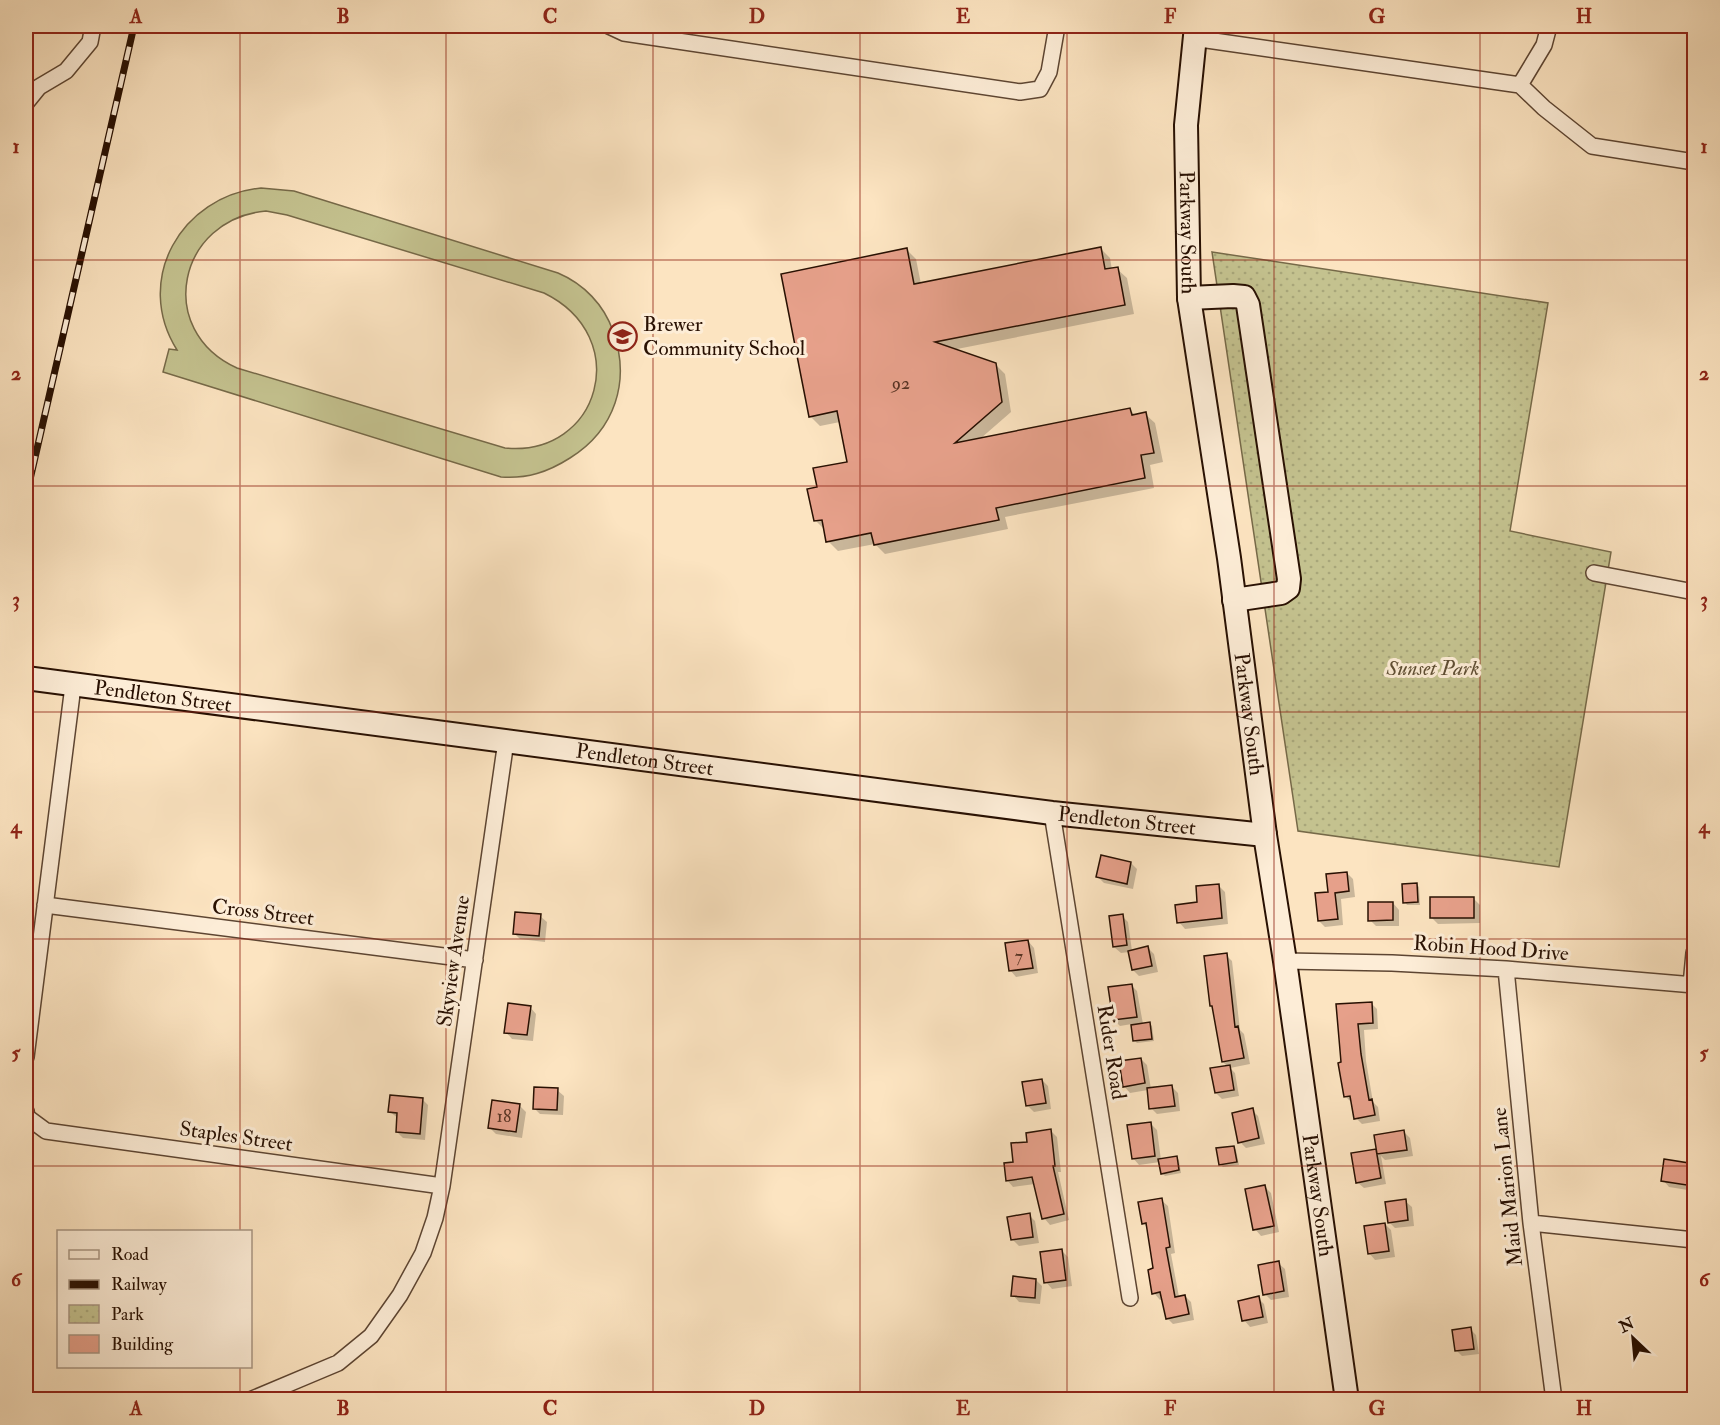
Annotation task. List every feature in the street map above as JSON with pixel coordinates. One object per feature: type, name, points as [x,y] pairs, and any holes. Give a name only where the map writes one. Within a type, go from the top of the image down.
[{"type":"street","points":[[26,104],[39,87],[66,71],[90,42],[93,26]]},
{"type":"street","points":[[609,26],[624,33],[1020,92],[1040,89],[1049,72],[1057,26]]},
{"type":"street","points":[[1520,85],[1544,45],[1549,26]]},
{"type":"street","points":[[1195,32],[1520,85],[1544,108],[1592,146],[1695,162]]},
{"type":"street","name":"Parkway South","points":[[1195,32],[1186,125],[1189,298],[1347,1400]]},
{"type":"street","points":[[1189,298],[1244,297],[1248,305],[1289,579],[1288,588],[1281,593],[1234,600]]},
{"type":"street","points":[[1594,573],[1695,592]]},
{"type":"street","name":"Pendleton Street","points":[[26,678],[1052,813],[1265,835]]},
{"type":"street","points":[[26,1058],[74,686]]},
{"type":"street","name":"Skyview Avenue","points":[[250,1400],[339,1363],[370,1336],[400,1295],[423,1253],[435,1218],[442,1186],[506,741]]},
{"type":"street","name":"Rider Road","points":[[1052,813],[1130,1298]]},
{"type":"street","name":"Cross Street","points":[[45,905],[475,960]]},
{"type":"street","points":[[1693,985],[1695,952]]},
{"type":"street","name":"Robin Hood Drive","points":[[1285,961],[1392,963],[1506,969],[1693,985]]},
{"type":"street","name":"Maid Marion Lane","points":[[1506,969],[1531,1222],[1554,1400]]},
{"type":"street","name":"Staples Street","points":[[26,1114],[46,1131],[442,1186]]},
{"type":"street","points":[[1531,1222],[1695,1240]]},
{"type":"green space","points":[[261,188],[294,191],[558,273],[576,283],[592,296],[604,313],[613,331],[618,350],[619,386],[608,419],[586,447],[562,463],[528,476],[501,477],[163,372],[169,349],[177,350],[165,323],[160,296],[163,270],[172,246],[188,224],[208,207],[233,194]],"holes":[[[266,211],[287,215],[544,293],[572,313],[589,337],[596,364],[594,390],[583,415],[564,434],[538,446],[505,448],[237,368],[211,351],[194,329],[186,304],[187,278],[196,254],[213,234],[236,218]]]},
{"type":"green space","name":"Sunset Park","points":[[1212,252],[1548,303],[1510,531],[1611,552],[1559,867],[1298,831]]},
{"type":"building","points":[[1101,247],[1105,269],[1118,267],[1125,305],[935,342],[996,363],[1002,402],[955,443],[1130,408],[1132,415],[1146,412],[1154,453],[1141,455],[1145,478],[996,508],[999,520],[874,545],[871,533],[826,542],[822,520],[814,521],[807,489],[817,487],[813,468],[847,462],[837,411],[809,417],[781,274],[907,248],[914,284]]},
{"type":"building","points":[[1101,855],[1131,862],[1127,884],[1096,877]]},
{"type":"building","points":[[1347,872],[1349,891],[1335,893],[1338,919],[1318,921],[1315,893],[1328,892],[1326,874]]},
{"type":"building","points":[[1417,883],[1418,902],[1403,903],[1402,884]]},
{"type":"building","points":[[1219,884],[1222,918],[1177,923],[1175,905],[1197,902],[1196,886]]},
{"type":"building","points":[[1430,897],[1474,897],[1474,918],[1430,918]]},
{"type":"building","points":[[1368,902],[1393,902],[1393,920],[1368,921]]},
{"type":"building","points":[[515,912],[541,914],[539,936],[513,934]]},
{"type":"building","points":[[1123,914],[1127,945],[1113,947],[1109,916]]},
{"type":"building","points":[[1028,940],[1033,968],[1009,971],[1005,943]]},
{"type":"building","points":[[1148,946],[1152,966],[1132,970],[1128,951]]},
{"type":"building","points":[[1227,953],[1235,1027],[1238,1026],[1244,1058],[1222,1062],[1212,1006],[1210,1006],[1204,956]]},
{"type":"building","points":[[1132,984],[1137,1017],[1113,1020],[1108,987]]},
{"type":"building","points":[[1372,1002],[1373,1023],[1358,1024],[1369,1100],[1372,1099],[1375,1115],[1354,1119],[1350,1096],[1344,1097],[1338,1063],[1341,1062],[1336,1004]]},
{"type":"building","points":[[508,1003],[531,1006],[527,1035],[504,1033]]},
{"type":"building","points":[[1150,1022],[1152,1039],[1133,1041],[1131,1025]]},
{"type":"building","points":[[1141,1058],[1145,1083],[1123,1087],[1119,1061]]},
{"type":"building","points":[[1230,1065],[1234,1090],[1215,1093],[1210,1068]]},
{"type":"building","points":[[1042,1079],[1046,1103],[1026,1106],[1022,1082]]},
{"type":"building","points":[[1172,1085],[1175,1106],[1149,1109],[1147,1088]]},
{"type":"building","points":[[534,1087],[558,1088],[557,1110],[533,1109]]},
{"type":"building","points":[[390,1095],[423,1098],[420,1134],[396,1132],[397,1113],[388,1112]]},
{"type":"building","points":[[492,1100],[520,1104],[516,1132],[488,1128]]},
{"type":"building","points":[[1253,1108],[1259,1138],[1238,1143],[1232,1113]]},
{"type":"building","points":[[1151,1122],[1155,1156],[1132,1159],[1127,1125]]},
{"type":"building","points":[[1051,1129],[1055,1166],[1053,1166],[1064,1214],[1042,1219],[1032,1177],[1006,1181],[1004,1163],[1013,1162],[1011,1143],[1027,1142],[1026,1133]]},
{"type":"building","points":[[1404,1130],[1407,1150],[1377,1154],[1374,1135]]},
{"type":"building","points":[[1234,1146],[1237,1162],[1219,1165],[1216,1148]]},
{"type":"building","points":[[1376,1149],[1381,1178],[1356,1183],[1351,1153]]},
{"type":"building","points":[[1177,1156],[1179,1170],[1161,1174],[1158,1159]]},
{"type":"building","points":[[1664,1159],[1695,1164],[1693,1186],[1661,1181]]},
{"type":"building","points":[[1265,1185],[1274,1226],[1253,1230],[1245,1189]]},
{"type":"building","points":[[1162,1198],[1170,1247],[1166,1248],[1175,1297],[1185,1295],[1189,1314],[1166,1319],[1160,1292],[1152,1294],[1148,1270],[1153,1268],[1146,1223],[1142,1224],[1138,1202]]},
{"type":"building","points":[[1406,1199],[1408,1220],[1388,1223],[1385,1202]]},
{"type":"building","points":[[1030,1213],[1033,1237],[1011,1240],[1007,1217]]},
{"type":"building","points":[[1385,1223],[1389,1251],[1368,1254],[1364,1226]]},
{"type":"building","points":[[1062,1249],[1066,1280],[1044,1283],[1040,1252]]},
{"type":"building","points":[[1279,1261],[1284,1291],[1263,1295],[1258,1265]]},
{"type":"building","points":[[1013,1276],[1036,1279],[1035,1298],[1011,1296]]},
{"type":"building","points":[[1259,1296],[1263,1317],[1242,1321],[1238,1301]]},
{"type":"building","points":[[1471,1327],[1474,1349],[1455,1351],[1452,1330]]},
{"type":"railway","points":[[26,497],[134,26]]},
{"type":"place","name":"Brewer Community School","points":[[622,336]]}]
